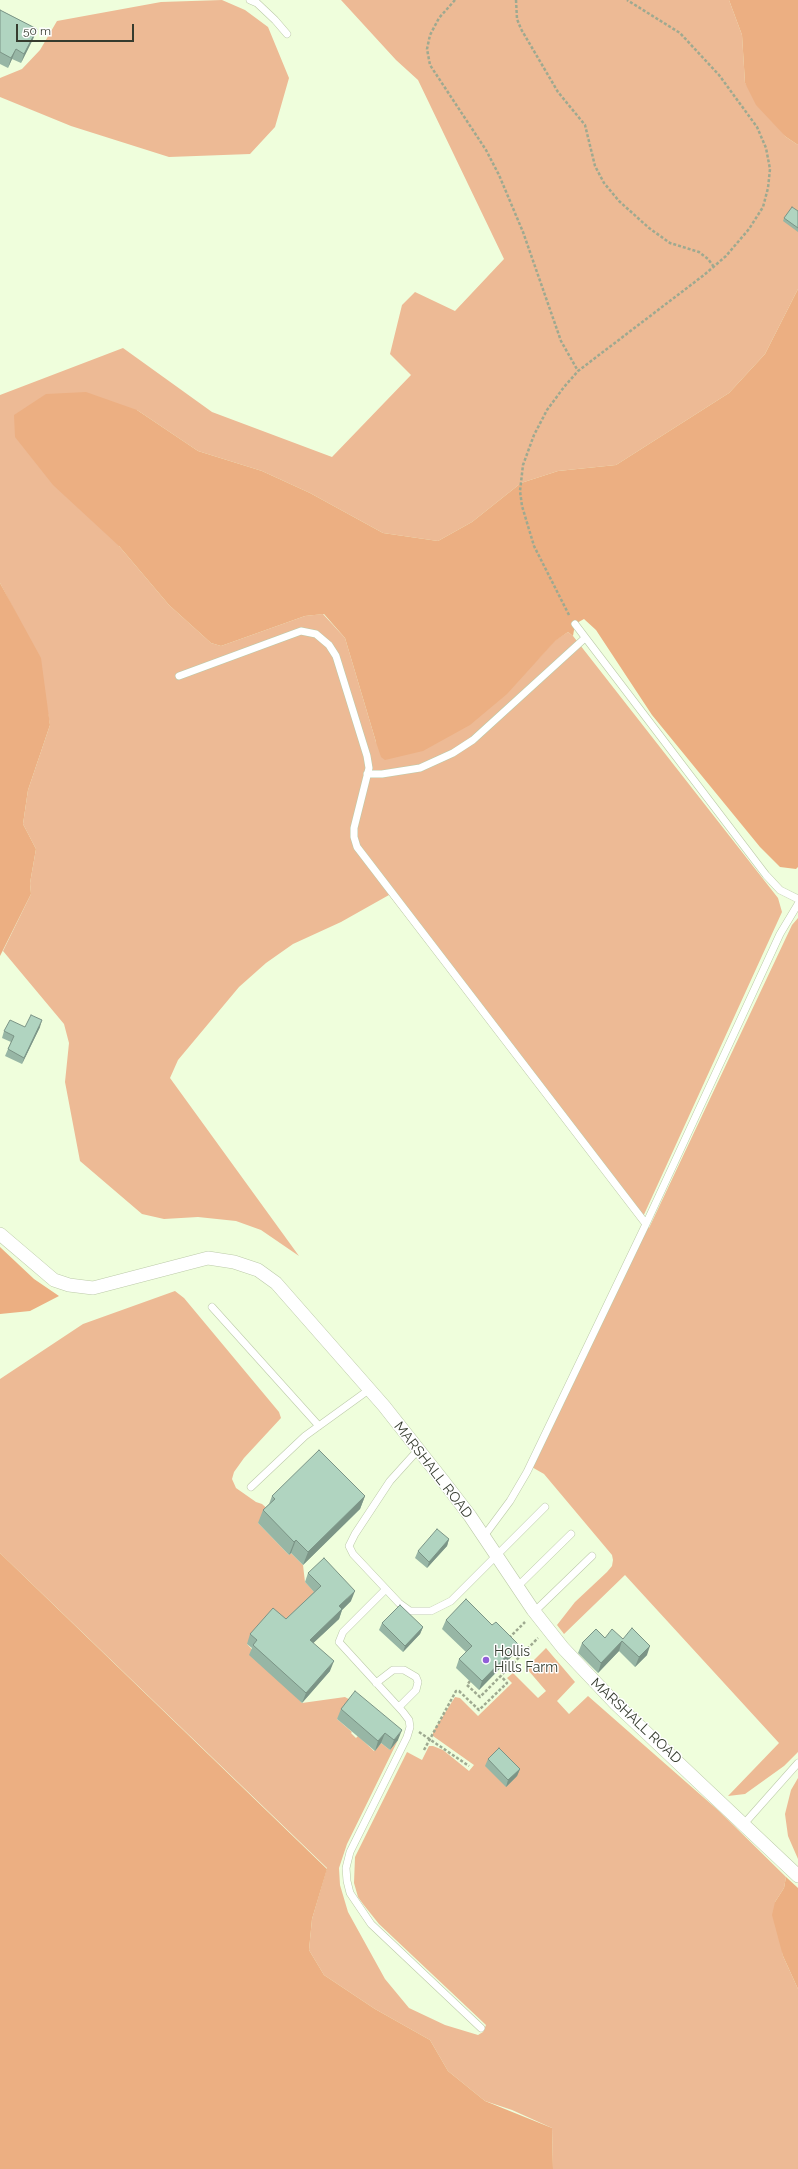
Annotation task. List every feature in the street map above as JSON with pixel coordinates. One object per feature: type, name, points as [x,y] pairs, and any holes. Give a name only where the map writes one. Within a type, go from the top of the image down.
[{"type":"street","name":"MARSHALL ROAD","points":[[0,1234],[54,1280],[68,1286],[93,1288],[208,1258],[234,1262],[258,1270],[276,1283],[370,1389],[484,1536],[534,1612],[588,1676],[798,1876]]},
{"type":"lane","points":[[250,0],[256,3],[275,20],[287,34]]},
{"type":"lane","points":[[575,624],[766,875],[780,890],[798,899]]},
{"type":"lane","points":[[180,676],[301,631],[316,634],[329,645],[336,656],[363,737],[369,768],[354,828],[354,837],[357,847],[646,1224]]},
{"type":"lane","points":[[367,774],[382,774],[420,768],[452,753],[484,730],[585,638]]},
{"type":"lane","points":[[484,1536],[510,1501],[527,1472],[646,1224],[780,934],[798,904]]},
{"type":"lane","points":[[212,1307],[319,1426]]},
{"type":"lane","points":[[251,1487],[284,1454],[319,1426],[370,1389]]},
{"type":"lane","points":[[418,1450],[390,1481],[355,1534],[349,1546],[353,1554],[399,1603],[410,1611],[432,1611],[451,1601],[545,1507]]},
{"type":"lane","points":[[518,1587],[571,1534]]},
{"type":"lane","points":[[534,1612],[592,1556]]},
{"type":"lane","points":[[386,1589],[339,1637],[341,1645],[399,1707],[408,1720],[410,1727],[350,1852],[346,1868],[346,1881],[350,1893],[371,1924],[481,2028]]},
{"type":"lane","points":[[376,1683],[393,1670],[404,1670],[416,1677],[418,1682],[416,1690],[399,1707]]},
{"type":"lane","points":[[743,1825],[798,1763]]},
{"type":"path","points":[[455,0],[439,18],[430,35],[427,49],[430,65],[486,150],[499,175],[522,232],[560,341],[578,371]]},
{"type":"path","points":[[516,0],[517,19],[521,29],[558,92],[585,125],[595,166],[604,184],[619,201],[649,228],[670,243],[699,252],[708,259],[714,267]]},
{"type":"path","points":[[575,624],[534,546],[526,524],[520,491],[523,465],[534,435],[548,410],[564,387],[578,371],[714,267],[726,256],[749,229],[763,207],[768,188],[770,169],[766,148],[757,127],[698,50],[680,33],[627,0]]},
{"type":"path","points":[[505,1643],[534,1612]]},
{"type":"path","points":[[470,1681],[467,1685],[480,1698],[548,1629]]},
{"type":"path","points":[[424,1750],[456,1691],[458,1691],[479,1710],[507,1683],[501,1676]]},
{"type":"path","points":[[410,1727],[430,1738],[469,1766]]},
{"type":"shaded area","points":[[222,0],[245,10],[268,27],[289,78],[275,127],[250,154],[169,157],[71,126],[0,97],[0,78],[22,69],[40,50],[57,21],[161,2]]},
{"type":"shaded area","points":[[341,0],[729,0],[742,35],[745,83],[786,137],[798,145],[798,289],[765,354],[729,393],[616,465],[558,471],[521,483],[472,522],[438,541],[383,533],[310,493],[262,471],[198,451],[137,410],[119,546],[169,605],[211,643],[221,646],[305,616],[323,614],[345,638],[376,742],[539,658],[554,641],[568,632],[573,636],[778,898],[782,912],[642,1219],[389,895],[341,922],[293,944],[266,963],[239,987],[178,1060],[170,1078],[299,1256],[261,1230],[236,1221],[198,1217],[164,1219],[142,1214],[80,1161],[65,1082],[69,1043],[64,1024],[3,951],[31,894],[30,883],[36,849],[23,824],[28,790],[50,725],[45,697],[14,610],[0,583],[0,395],[123,348],[212,412],[332,457],[411,375],[390,354],[402,305],[415,292],[455,311],[504,259],[418,80],[396,60]]},
{"type":"shaded area","points":[[729,0],[798,0],[798,145],[786,137],[756,105],[745,83],[742,35]]},
{"type":"shaded area","points":[[798,289],[798,867],[796,869],[780,867],[760,847],[652,715],[596,630],[584,619],[575,624],[573,636],[568,632],[555,641],[507,694],[470,725],[423,751],[385,760],[381,757],[376,742],[345,638],[324,614],[305,616],[221,646],[211,643],[169,605],[119,546],[53,485],[15,437],[14,415],[46,394],[86,392],[137,410],[198,451],[262,471],[310,493],[383,533],[438,541],[472,522],[521,483],[558,471],[616,465],[729,393],[765,354]]},
{"type":"shaded area","points":[[0,583],[41,658],[50,725],[28,790],[23,824],[36,849],[30,883],[31,894],[0,956]]},
{"type":"shaded area","points":[[798,918],[798,1752],[784,1766],[745,1794],[728,1796],[779,1743],[625,1575],[564,1634],[557,1625],[575,1602],[612,1566],[612,1555],[544,1474],[530,1466],[646,1224],[649,1228],[792,925]]},
{"type":"shaded area","points":[[0,1247],[34,1279],[59,1296],[30,1311],[0,1314]]},
{"type":"shaded area","points":[[175,1291],[184,1298],[279,1412],[281,1418],[244,1458],[234,1472],[232,1479],[236,1488],[256,1502],[262,1504],[270,1511],[258,1523],[289,1555],[291,1553],[303,1565],[305,1582],[317,1595],[289,1622],[247,1644],[302,1703],[345,1697],[352,1701],[337,1719],[352,1732],[351,1733],[356,1738],[358,1736],[374,1751],[381,1743],[390,1750],[398,1740],[347,1844],[339,1868],[340,1885],[348,1912],[385,1979],[409,2008],[445,2025],[478,2035],[483,2032],[486,2025],[379,1924],[363,1904],[358,1897],[354,1883],[355,1857],[407,1752],[422,1760],[429,1746],[433,1746],[443,1750],[469,1771],[474,1765],[433,1736],[433,1732],[455,1697],[460,1698],[478,1716],[512,1683],[507,1678],[513,1673],[538,1698],[546,1691],[528,1670],[533,1661],[546,1648],[575,1682],[557,1701],[569,1714],[588,1696],[719,1811],[786,1877],[784,1888],[775,1902],[783,1956],[798,1989],[798,2169],[553,2169],[552,2128],[512,2110],[485,2101],[448,2071],[430,2040],[375,2009],[324,1975],[309,1950],[312,1919],[327,1868],[0,1553],[0,1379],[83,1324]]},
{"type":"shaded area","points":[[0,1553],[327,1869],[312,1919],[309,1950],[324,1975],[375,2009],[430,2040],[448,2071],[485,2101],[552,2128],[553,2169],[0,2169]]},
{"type":"shaded area","points":[[798,1778],[798,1859],[788,1836],[785,1814],[791,1790]]},
{"type":"shaded area","points":[[786,1877],[798,1888],[798,1989],[783,1956],[772,1915],[775,1902],[784,1888]]},
{"type":"building","points":[[0,10],[37,29],[24,54],[16,49],[11,58],[0,52]]},
{"type":"building","points":[[792,207],[798,211],[798,228],[784,218]]},
{"type":"building","points":[[31,1015],[42,1020],[24,1058],[8,1049],[14,1036],[4,1031],[10,1020],[25,1027]]},
{"type":"building","points":[[319,1450],[365,1496],[308,1552],[296,1540],[294,1542],[263,1510],[275,1499],[272,1496]]},
{"type":"building","points":[[437,1529],[449,1539],[429,1562],[418,1551]]},
{"type":"building","points":[[324,1558],[355,1591],[339,1606],[342,1609],[310,1640],[334,1661],[306,1693],[253,1645],[257,1640],[250,1634],[273,1608],[286,1619],[321,1586],[308,1573]]},
{"type":"building","points":[[466,1599],[492,1625],[496,1622],[518,1644],[482,1681],[459,1659],[472,1646],[446,1620]]},
{"type":"building","points":[[400,1605],[423,1627],[405,1646],[382,1623]]},
{"type":"building","points":[[632,1628],[650,1646],[639,1657],[622,1641],[601,1663],[582,1643],[596,1629],[605,1638],[612,1629],[623,1639]]},
{"type":"building","points":[[355,1691],[402,1730],[394,1740],[385,1733],[378,1741],[341,1709]]},
{"type":"building","points":[[499,1748],[520,1769],[508,1780],[488,1759]]},
{"type":"place","name":"Hollis Hills Farm","points":[[486,1660]]}]
